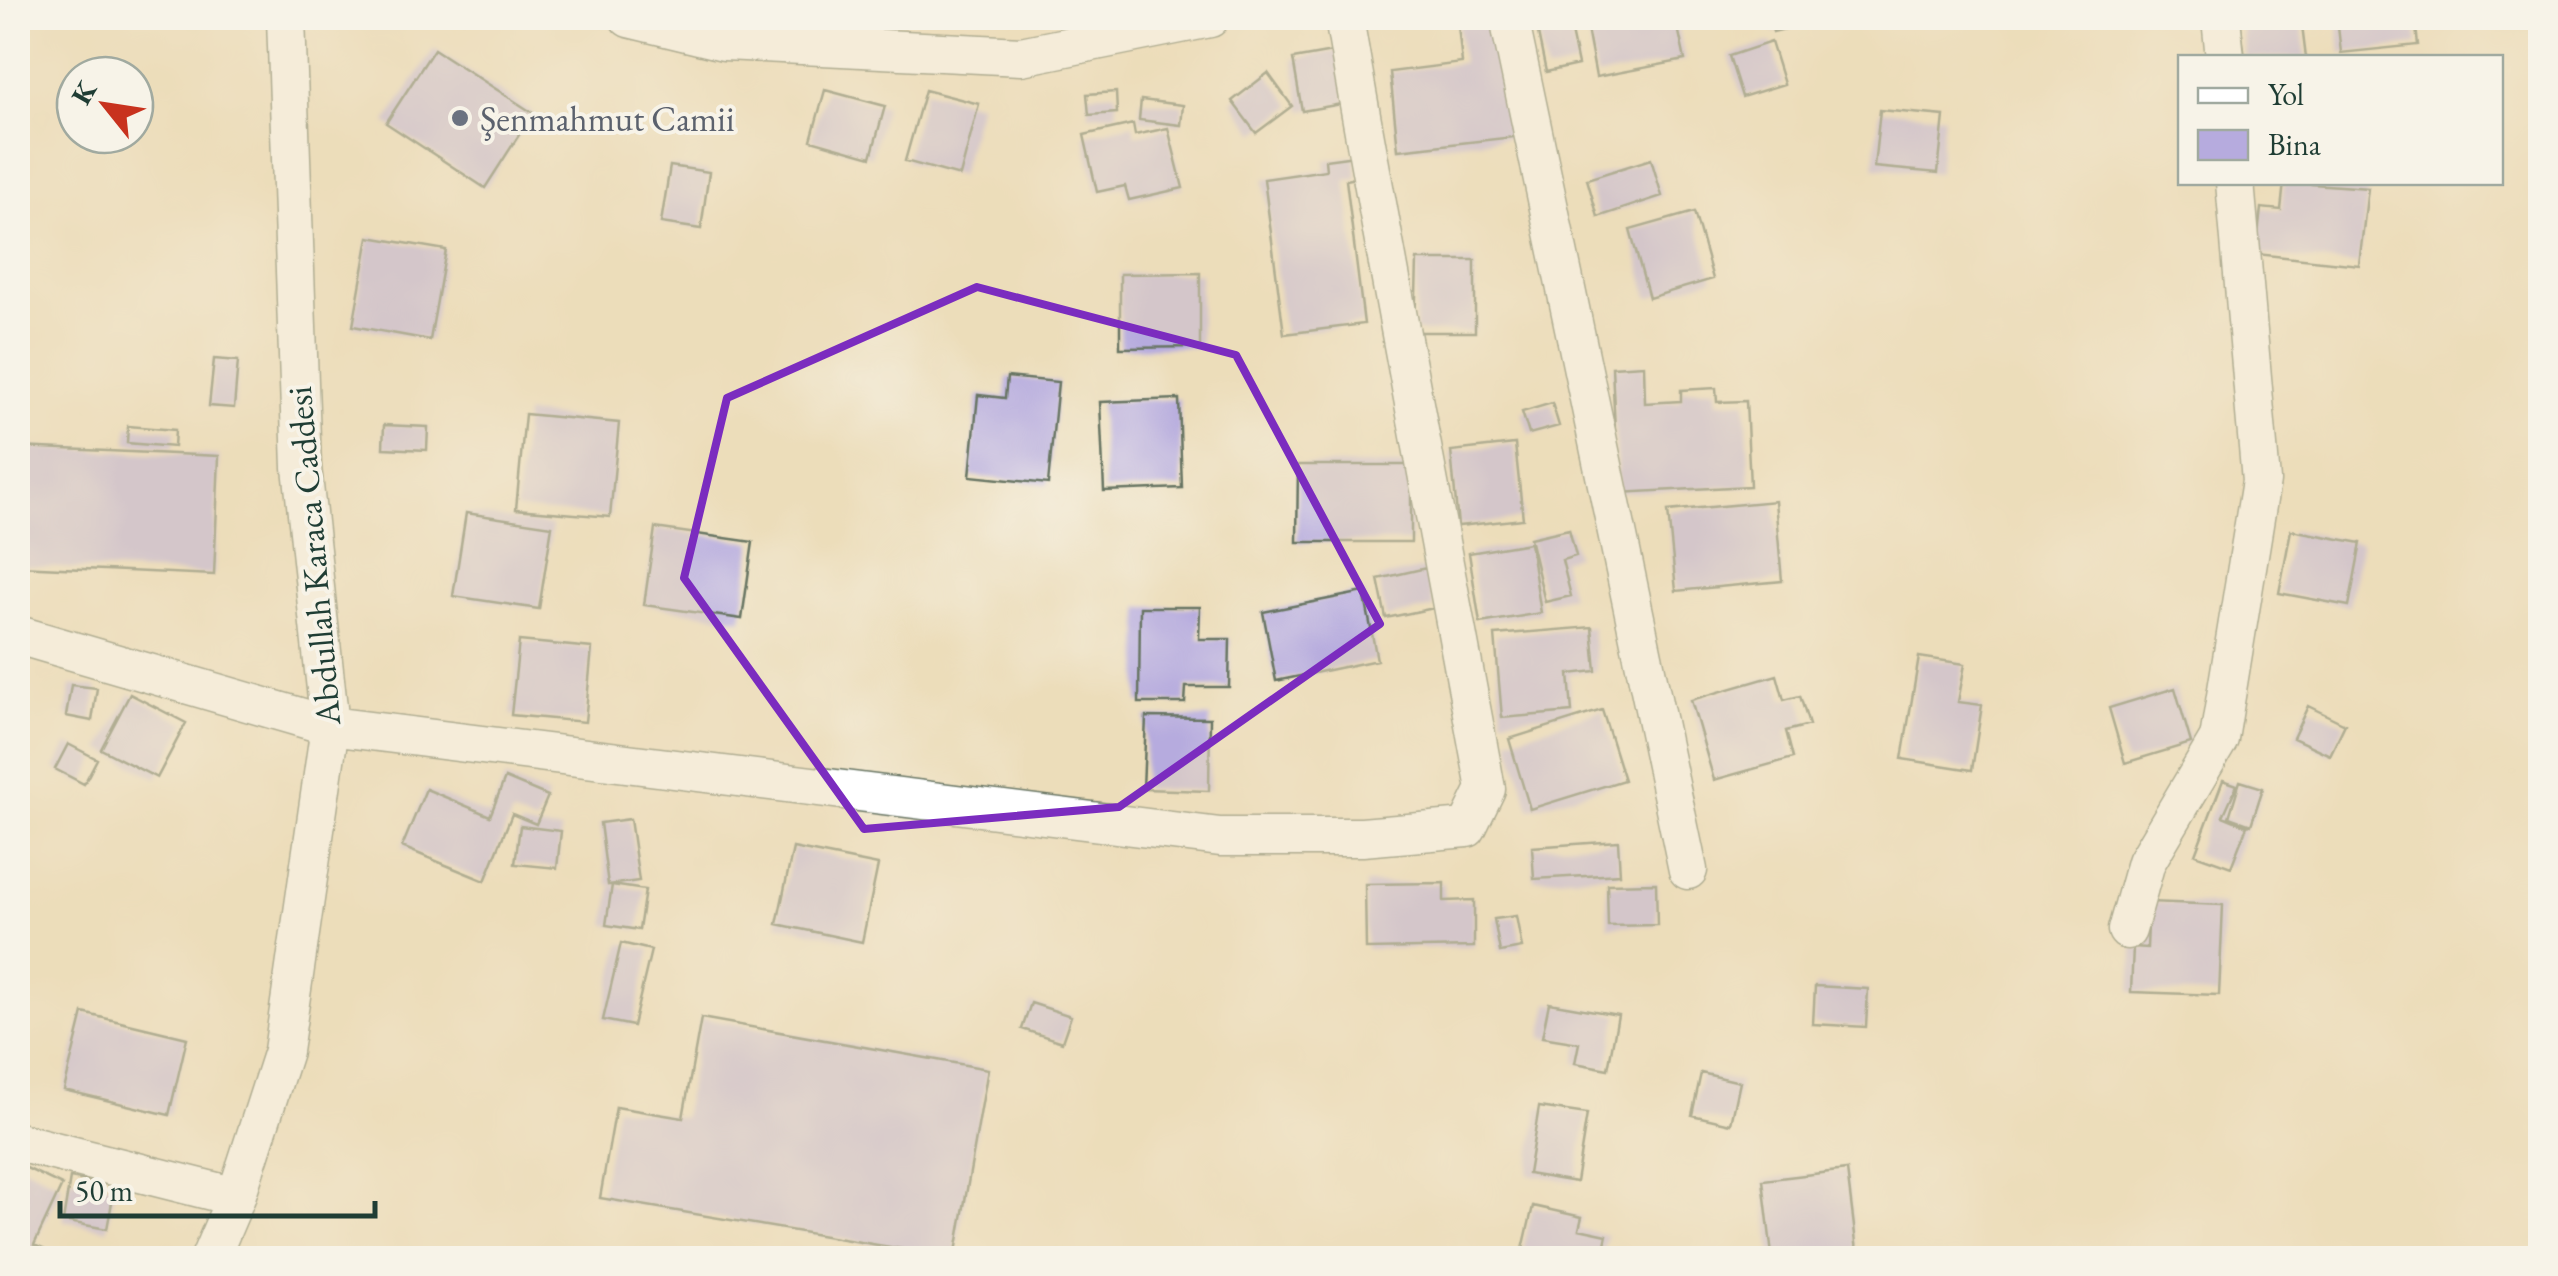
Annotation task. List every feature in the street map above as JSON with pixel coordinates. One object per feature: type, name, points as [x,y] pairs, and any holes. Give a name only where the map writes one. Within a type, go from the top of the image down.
[{"type":"street","name":"Abdullah Karaca Caddesi","points":[[210,1258],[236,1196],[283,1051],[330,726],[302,467],[286,18]]},
{"type":"street","points":[[629,18],[724,42],[1021,56],[1210,18]]},
{"type":"street","points":[[18,634],[330,726],[1220,837],[1362,837],[1467,828],[1486,788],[1424,446],[1400,345],[1344,18]]},
{"type":"street","points":[[1509,18],[1688,870]]},
{"type":"street","points":[[2221,18],[2224,55]]},
{"type":"street","points":[[2126,930],[2146,862],[2219,739],[2261,480],[2235,185]]},
{"type":"street","points":[[18,1142],[236,1196]]},
{"type":"highlighted area","points":[[977,287],[1236,355],[1380,624],[1119,807],[864,829],[684,578],[727,398]]},
{"type":"building","points":[[1568,18],[1578,65],[1546,72],[1535,19]]},
{"type":"building","points":[[1585,18],[1676,18],[1685,60],[1596,77]]},
{"type":"building","points":[[1769,18],[1825,18],[1825,19],[1773,32]]},
{"type":"building","points":[[2240,18],[2301,18],[2306,55],[2245,55]]},
{"type":"building","points":[[2337,18],[2415,18],[2418,45],[2341,53]]},
{"type":"building","points":[[1501,20],[1514,137],[1398,150],[1390,72],[1462,63],[1458,25]]},
{"type":"building","points":[[1771,42],[1784,84],[1742,97],[1729,56]]},
{"type":"building","name":"Şenmahmut Camii","points":[[434,49],[533,113],[485,188],[386,123]]},
{"type":"building","points":[[1338,51],[1347,103],[1302,111],[1293,59]]},
{"type":"building","points":[[1268,73],[1292,106],[1256,133],[1232,101]]},
{"type":"building","points":[[825,90],[885,106],[871,157],[811,140]]},
{"type":"building","points":[[925,90],[979,104],[960,176],[905,161]]},
{"type":"building","points":[[1116,92],[1117,113],[1089,115],[1087,94]]},
{"type":"building","points":[[1141,100],[1183,105],[1181,125],[1139,120]]},
{"type":"building","points":[[1880,110],[1944,116],[1938,173],[1874,167]]},
{"type":"building","points":[[1133,124],[1135,135],[1168,128],[1183,188],[1129,200],[1125,186],[1097,192],[1084,135]]},
{"type":"building","points":[[1355,156],[1357,178],[1346,180],[1364,324],[1284,334],[1264,179],[1326,170],[1325,160]]},
{"type":"building","points":[[1651,159],[1662,196],[1598,217],[1587,179]]},
{"type":"building","points":[[670,166],[709,172],[701,229],[661,223]]},
{"type":"building","points":[[2284,185],[2368,188],[2359,265],[2256,254],[2261,208],[2281,210]]},
{"type":"building","points":[[1694,212],[1713,279],[1649,298],[1630,230]]},
{"type":"building","points":[[369,237],[446,250],[430,340],[353,326]]},
{"type":"building","points":[[1417,260],[1475,260],[1475,332],[1415,332]]},
{"type":"building","points":[[1200,273],[1200,347],[1120,348],[1120,274]]},
{"type":"building","points":[[214,359],[238,361],[234,408],[209,406]]},
{"type":"building","points":[[1644,365],[1645,403],[1681,401],[1681,390],[1716,388],[1717,402],[1746,401],[1750,486],[1618,493],[1612,367]]},
{"type":"building","points":[[1007,377],[1058,382],[1048,484],[970,476],[978,395],[1005,398]]},
{"type":"building","points":[[1179,399],[1182,488],[1104,491],[1100,402]]},
{"type":"building","points":[[1552,403],[1559,426],[1529,434],[1522,412]]},
{"type":"building","points":[[525,414],[619,423],[610,517],[516,509]]},
{"type":"building","points":[[384,425],[428,427],[427,450],[383,448]]},
{"type":"building","points":[[128,426],[175,430],[174,447],[127,443]]},
{"type":"building","points":[[1515,444],[1523,519],[1458,526],[1451,451]]},
{"type":"building","points":[[18,447],[219,456],[214,575],[18,566]]},
{"type":"building","points":[[1298,465],[1411,465],[1411,542],[1297,542]]},
{"type":"building","points":[[1775,501],[1782,581],[1676,591],[1668,511]]},
{"type":"building","points":[[466,513],[552,526],[539,609],[453,596]]},
{"type":"building","points":[[655,528],[753,542],[742,619],[644,605]]},
{"type":"building","points":[[1569,529],[1576,556],[1562,560],[1571,596],[1545,602],[1530,538]]},
{"type":"building","points":[[2291,530],[2361,543],[2349,606],[2279,593]]},
{"type":"building","points":[[1530,543],[1541,613],[1480,623],[1469,553]]},
{"type":"building","points":[[1426,568],[1434,608],[1386,618],[1378,579]]},
{"type":"building","points":[[1364,592],[1377,660],[1276,681],[1263,612]]},
{"type":"building","points":[[1140,607],[1200,607],[1199,639],[1230,639],[1229,687],[1186,687],[1185,703],[1139,703]]},
{"type":"building","points":[[1592,627],[1596,671],[1569,674],[1572,712],[1502,718],[1495,635]]},
{"type":"building","points":[[519,641],[592,648],[585,722],[511,715]]},
{"type":"building","points":[[1919,657],[1965,664],[1958,702],[1982,705],[1972,770],[1902,759]]},
{"type":"building","points":[[1777,675],[1784,700],[1800,696],[1809,725],[1786,731],[1793,758],[1714,780],[1691,700]]},
{"type":"building","points":[[71,685],[97,688],[92,721],[66,716]]},
{"type":"building","points":[[2175,688],[2191,743],[2125,763],[2109,708]]},
{"type":"building","points":[[130,694],[186,723],[157,778],[101,749]]},
{"type":"building","points":[[2308,706],[2345,724],[2330,755],[2293,738]]},
{"type":"building","points":[[1602,710],[1624,780],[1530,809],[1509,739]]},
{"type":"building","points":[[1146,717],[1210,718],[1209,791],[1143,789]]},
{"type":"building","points":[[68,744],[97,759],[84,784],[55,769]]},
{"type":"building","points":[[505,778],[548,796],[536,824],[512,814],[485,881],[402,847],[426,789],[490,816]]},
{"type":"building","points":[[2223,780],[2237,785],[2223,816],[2247,826],[2231,867],[2195,854]]},
{"type":"building","points":[[2240,781],[2263,788],[2251,825],[2229,817]]},
{"type":"building","points":[[630,819],[639,881],[608,885],[600,823]]},
{"type":"building","points":[[520,826],[561,831],[557,868],[515,864]]},
{"type":"building","points":[[1618,841],[1620,874],[1534,879],[1532,847]]},
{"type":"building","points":[[793,848],[878,865],[862,942],[777,924]]},
{"type":"building","points":[[1444,883],[1444,901],[1474,900],[1474,947],[1366,949],[1365,884]]},
{"type":"building","points":[[1656,883],[1657,925],[1608,926],[1607,884]]},
{"type":"building","points":[[612,885],[645,890],[639,930],[606,925]]},
{"type":"building","points":[[2149,902],[2223,905],[2219,995],[2131,992],[2133,947],[2147,948]]},
{"type":"building","points":[[1516,916],[1522,948],[1500,952],[1494,919]]},
{"type":"building","points":[[621,943],[651,950],[633,1026],[603,1020]]},
{"type":"building","points":[[1815,986],[1868,989],[1866,1027],[1813,1024]]},
{"type":"building","points":[[1031,1003],[1071,1016],[1062,1042],[1022,1029]]},
{"type":"building","points":[[1549,1003],[1618,1015],[1608,1069],[1575,1063],[1579,1043],[1542,1037]]},
{"type":"building","points":[[83,1013],[187,1038],[169,1115],[64,1090]]},
{"type":"building","points":[[701,1018],[988,1069],[955,1258],[600,1198],[616,1107],[683,1118]]},
{"type":"building","points":[[1701,1073],[1740,1082],[1731,1124],[1692,1115]]},
{"type":"building","points":[[1539,1107],[1587,1114],[1576,1182],[1528,1174]]},
{"type":"building","points":[[18,1164],[62,1185],[34,1245],[63,1258],[18,1258]]},
{"type":"building","points":[[1847,1170],[1857,1251],[1831,1254],[1832,1258],[1761,1258],[1772,1255],[1763,1180]]},
{"type":"building","points":[[70,1178],[115,1186],[107,1229],[63,1221]]},
{"type":"building","points":[[1533,1206],[1582,1217],[1579,1229],[1607,1235],[1602,1258],[1521,1258]]},
{"type":"place","name":"Şenmahmut Camii","points":[[460,118]]}]
